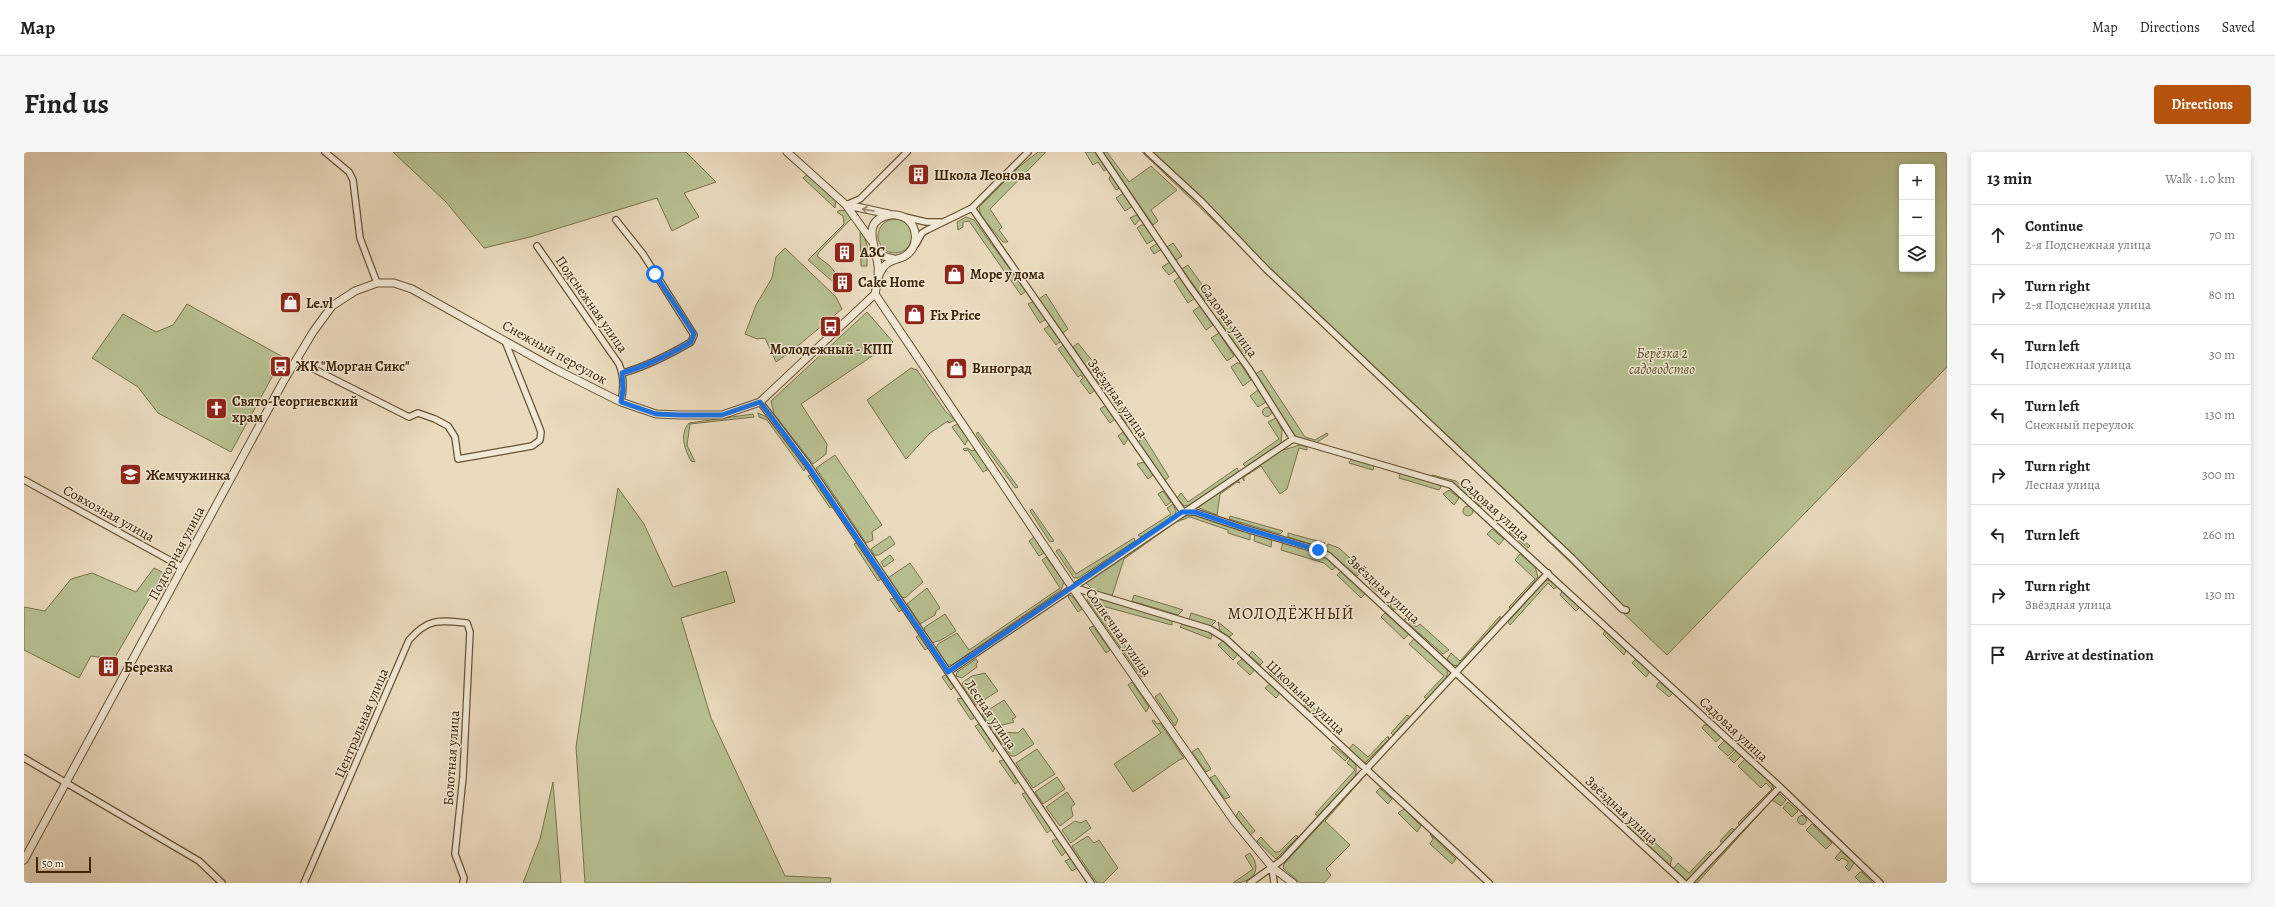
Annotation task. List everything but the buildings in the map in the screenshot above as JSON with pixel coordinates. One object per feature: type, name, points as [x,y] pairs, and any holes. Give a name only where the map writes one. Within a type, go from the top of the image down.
[{"type":"street","points":[[325,152],[350,172],[353,180],[360,238],[377,283]]},
{"type":"street","points":[[787,152],[846,205],[871,240],[878,266],[878,278],[875,294]]},
{"type":"street","points":[[846,205],[860,200],[907,152]]},
{"type":"street","points":[[846,205],[890,215],[899,215],[926,222],[940,222],[955,218],[972,208],[1028,152]]},
{"type":"street","name":"Садовая улица","points":[[1099,152],[1188,284],[1249,368],[1293,439],[1451,485],[1780,787],[1880,883]]},
{"type":"street","points":[[1148,152],[1201,201],[1267,270],[1566,553],[1622,609],[1626,610]]},
{"type":"street","name":"Звёздная улица","points":[[972,208],[1182,512],[1195,512],[1318,550],[1329,556],[1684,883]]},
{"type":"street","points":[[871,240],[871,231],[875,223],[890,215]]},
{"type":"street","points":[[899,215],[907,219],[913,226],[916,234],[914,246]]},
{"type":"street","points":[[616,220],[643,254],[694,334],[691,342],[675,352],[644,367],[622,373]]},
{"type":"street","points":[[878,278],[882,269],[888,262],[905,257],[922,233],[940,222]]},
{"type":"street","name":"Подснежная улица","points":[[537,246],[619,364],[622,373],[623,390],[621,402]]},
{"type":"street","points":[[874,249],[880,255],[888,259],[896,260]]},
{"type":"street","name":"Снежный переулок","points":[[377,283],[394,283],[412,289],[504,338],[556,369],[621,402],[656,414],[681,415],[722,415],[760,402],[875,294]]},
{"type":"street","name":"Подгорная улица","points":[[24,860],[120,685],[182,567],[296,360],[313,332],[332,306],[355,292],[377,283]]},
{"type":"street","name":"Солнечная улица","points":[[875,294],[1072,587],[1234,821],[1272,867],[1293,883]]},
{"type":"street","points":[[296,360],[409,416],[418,413],[435,419],[448,426],[455,437],[458,459],[532,446],[540,440],[541,432],[504,338]]},
{"type":"street","name":"Лесная улица","points":[[760,402],[808,466],[1091,883]]},
{"type":"street","points":[[948,672],[1182,512],[1293,439]]},
{"type":"street","name":"Совхозная улица","points":[[24,480],[182,567]]},
{"type":"street","points":[[1250,883],[1282,860],[1455,672],[1462,668],[1548,573]]},
{"type":"street","name":"Школьная улица","points":[[1072,587],[1218,633],[1489,883]]},
{"type":"street","name":"Центральная улица","points":[[304,883],[409,640],[420,627],[428,623],[441,621],[467,623],[470,632]]},
{"type":"street","name":"Болотная улица","points":[[463,883],[464,878],[456,854],[463,777],[470,632]]},
{"type":"street","points":[[24,758],[65,784],[199,861],[222,883]]},
{"type":"street","points":[[1689,883],[1780,787]]},
{"type":"street","points":[[1272,867],[1274,883]]},
{"type":"green space","points":[[393,152],[686,152],[716,182],[684,193],[699,217],[672,231],[657,198],[530,237],[484,248],[446,202]]},
{"type":"green space","points":[[1038,152],[1046,152],[990,209],[1002,227],[999,230],[1008,242],[1003,242],[981,216],[979,207],[1020,166]]},
{"type":"green space","points":[[1085,152],[1096,152],[1107,169],[1104,171],[1098,162],[1093,165]]},
{"type":"green space","points":[[1103,152],[1107,152],[1129,182],[1151,166],[1177,190],[1151,210],[1158,221],[1153,225]]},
{"type":"green space","name":"Берёзка 2 садоводство","points":[[1142,152],[1947,152],[1947,367],[1667,655]]},
{"type":"green space","points":[[809,173],[836,200],[835,208],[803,178]]},
{"type":"green space","points":[[1111,174],[1121,187],[1116,190],[1109,179]]},
{"type":"green space","points":[[1122,194],[1125,194],[1133,206],[1125,211],[1116,198]]},
{"type":"green space","points":[[840,210],[848,211],[852,218],[819,252],[817,256],[830,266],[837,275],[832,281],[808,260],[844,224],[843,216],[837,212]]},
{"type":"green space","points":[[1136,215],[1141,218],[1135,225],[1130,218]]},
{"type":"green space","points":[[966,217],[974,220],[1026,291],[1021,295],[969,221],[963,222],[963,227],[958,230],[957,222]]},
{"type":"green space","points":[[895,219],[901,220],[907,224],[911,230],[911,242],[907,248],[901,252],[895,253],[889,252],[883,248],[879,242],[878,236],[879,230],[883,224],[889,220]]},
{"type":"green space","points":[[1141,225],[1145,225],[1155,239],[1147,244],[1137,228]]},
{"type":"green space","points":[[862,230],[867,245],[867,266],[861,266],[860,232]]},
{"type":"green space","points":[[1158,243],[1162,249],[1154,254],[1150,248]]},
{"type":"green space","points":[[1173,243],[1182,256],[1176,260],[1167,247]]},
{"type":"green space","points":[[785,248],[836,297],[842,309],[793,350],[776,362],[765,338],[757,339],[745,334],[756,305],[772,278],[776,257]]},
{"type":"green space","points":[[1170,262],[1176,270],[1169,275],[1162,267]]},
{"type":"green space","points":[[1188,265],[1211,297],[1205,301],[1182,269]]},
{"type":"green space","points":[[1180,276],[1195,298],[1188,303],[1174,281]]},
{"type":"green space","points":[[1046,294],[1068,329],[1063,333],[1039,299]]},
{"type":"green space","points":[[1034,301],[1046,319],[1040,323],[1028,304]]},
{"type":"green space","points":[[187,304],[283,357],[231,452],[158,413],[138,387],[92,358],[123,314],[156,332],[173,325]]},
{"type":"green space","points":[[1200,306],[1213,325],[1206,330],[1193,311]]},
{"type":"green space","points":[[867,312],[893,342],[801,404],[827,444],[826,454],[813,464],[774,414],[771,401]]},
{"type":"green space","points":[[1223,316],[1249,352],[1244,356],[1218,320]]},
{"type":"green space","points":[[1050,325],[1061,341],[1056,345],[1044,329]]},
{"type":"green space","points":[[1219,333],[1234,356],[1227,361],[1211,338]]},
{"type":"green space","points":[[1078,343],[1098,368],[1091,373],[1073,347]]},
{"type":"green space","points":[[1063,345],[1095,390],[1090,394],[1080,381],[1083,378],[1081,375],[1078,377],[1058,349]]},
{"type":"green space","points":[[1237,363],[1240,363],[1251,380],[1243,386],[1231,367]]},
{"type":"green space","points":[[911,368],[917,370],[946,412],[955,420],[949,423],[948,421],[930,433],[906,459],[867,400]]},
{"type":"green space","points":[[1261,370],[1305,437],[1315,440],[1327,433],[1328,435],[1316,443],[1297,438],[1291,431],[1256,374]]},
{"type":"green space","points":[[1102,375],[1109,386],[1103,389],[1096,379]]},
{"type":"green space","points":[[1258,390],[1266,402],[1258,407],[1250,396]]},
{"type":"green space","points":[[1106,405],[1115,419],[1110,423],[1100,409]]},
{"type":"green space","points":[[1123,407],[1132,420],[1126,423],[1117,411]]},
{"type":"green space","points":[[1265,408],[1269,408],[1271,412],[1269,416],[1265,416],[1263,414],[1263,410]]},
{"type":"green space","points":[[758,413],[769,418],[806,467],[804,471],[767,420],[759,417]]},
{"type":"green space","points":[[753,414],[754,417],[690,424],[687,445],[695,462],[691,461],[684,442],[684,432],[689,423]]},
{"type":"green space","points":[[1276,418],[1282,430],[1281,443],[1246,467],[1243,464],[1279,439],[1268,422]]},
{"type":"green space","points":[[957,424],[968,439],[965,445],[952,427]]},
{"type":"green space","points":[[978,432],[1018,487],[1015,488],[976,434]]},
{"type":"green space","points":[[1123,432],[1128,439],[1124,445],[1118,436]]},
{"type":"green space","points":[[1144,437],[1169,477],[1164,481],[1138,442]]},
{"type":"green space","points":[[1300,445],[1307,447],[1307,450],[1299,448],[1287,489],[1280,494],[1261,466],[1244,477],[1244,481],[1242,477],[1280,451]]},
{"type":"green space","points":[[967,448],[972,451],[975,450],[987,467],[987,470],[983,472],[968,450],[965,451],[963,449]]},
{"type":"green space","points":[[835,455],[882,525],[872,532],[873,540],[866,543],[816,468]]},
{"type":"green space","points":[[1351,459],[1374,465],[1373,470],[1349,463]]},
{"type":"green space","points":[[1144,462],[1153,475],[1148,479],[1137,464]]},
{"type":"green space","points":[[1237,468],[1239,472],[1190,505],[1184,506],[1177,498],[1181,493],[1188,502]]},
{"type":"green space","points":[[1400,473],[1439,484],[1441,487],[1439,490],[1399,478]]},
{"type":"green space","points":[[812,475],[833,506],[830,508],[808,476]]},
{"type":"green space","points":[[1432,475],[1456,481],[1483,505],[1481,507],[1452,482],[1432,477]]},
{"type":"green space","points":[[1238,480],[1240,483],[1237,482],[1220,494],[1217,515],[1199,508],[1199,505]]},
{"type":"green space","points":[[618,488],[644,524],[673,587],[726,571],[735,602],[681,618],[711,718],[785,876],[831,878],[830,883],[585,883],[576,747],[595,622]]},
{"type":"green space","points":[[1449,490],[1459,498],[1454,505],[1443,494]]},
{"type":"green space","points":[[1163,491],[1171,502],[1166,506],[1158,494]]},
{"type":"green space","points":[[1173,504],[1176,511],[1175,515],[1141,537],[1138,535],[1171,514],[1167,508]]},
{"type":"green space","points":[[1466,506],[1470,506],[1472,507],[1472,515],[1466,516],[1463,513],[1463,509]]},
{"type":"green space","points":[[1032,509],[1054,541],[1050,542],[1030,511]]},
{"type":"green space","points":[[1192,514],[1250,533],[1250,540],[1228,533],[1228,530],[1190,517],[1176,522],[1124,559],[1112,596],[1094,591],[1085,582],[1180,518]]},
{"type":"green space","points":[[1230,516],[1283,531],[1280,534],[1229,519]]},
{"type":"green space","points":[[1492,529],[1504,539],[1499,545],[1487,534]]},
{"type":"green space","points":[[1511,530],[1530,546],[1528,548],[1509,532]]},
{"type":"green space","points":[[1288,533],[1325,543],[1321,547],[1288,537]]},
{"type":"green space","points":[[1255,534],[1272,539],[1271,547],[1254,541]]},
{"type":"green space","points":[[890,536],[895,544],[879,555],[874,555],[871,549]]},
{"type":"green space","points":[[1034,537],[1044,553],[1039,556],[1029,541]]},
{"type":"green space","points":[[1134,538],[1135,541],[1078,578],[1074,578],[1056,551],[1059,549],[1076,574]]},
{"type":"green space","points":[[1283,542],[1317,552],[1337,566],[1332,570],[1324,563],[1281,550]]},
{"type":"green space","points":[[857,543],[881,579],[878,581],[854,544]]},
{"type":"green space","points":[[1328,544],[1339,548],[1363,570],[1357,576],[1325,550]]},
{"type":"green space","points":[[1520,554],[1535,567],[1538,577],[1511,610],[1509,607],[1535,579],[1515,560]]},
{"type":"green space","points":[[890,555],[894,560],[884,567],[881,562]]},
{"type":"green space","points":[[1046,557],[1064,582],[1061,590],[952,665],[947,665],[936,648],[938,644],[957,633],[969,650],[1060,588],[1042,560]]},
{"type":"green space","points":[[910,563],[923,582],[905,598],[902,597],[888,578]]},
{"type":"green space","points":[[154,568],[164,573],[114,659],[91,656],[79,678],[24,650],[24,607],[45,611],[71,579],[92,573],[136,592]]},
{"type":"green space","points":[[1342,570],[1365,594],[1361,598],[1337,575]]},
{"type":"green space","points":[[1373,579],[1381,587],[1377,592],[1368,584]]},
{"type":"green space","points":[[1548,580],[1558,586],[1554,589],[1548,583],[1510,625],[1508,622],[1544,582]]},
{"type":"green space","points":[[927,588],[940,608],[936,611],[935,615],[920,624],[907,604]]},
{"type":"green space","points":[[1563,590],[1580,607],[1576,611],[1560,595]]},
{"type":"green space","points":[[1069,595],[1073,597],[1082,609],[1078,612],[1068,597]]},
{"type":"green space","points":[[1134,595],[1183,610],[1178,615],[1132,601]]},
{"type":"green space","points":[[1090,596],[1172,620],[1172,625],[1095,604],[1146,675],[1141,677],[1087,600]]},
{"type":"green space","points":[[895,598],[903,609],[899,612],[890,599]]},
{"type":"green space","points":[[1395,600],[1400,605],[1395,610],[1390,605]]},
{"type":"green space","points":[[1191,613],[1216,621],[1211,626],[1189,620]]},
{"type":"green space","points":[[1385,613],[1409,634],[1404,639],[1381,617]]},
{"type":"green space","points":[[945,614],[956,631],[941,640],[932,643],[924,630],[925,627]]},
{"type":"green space","points":[[1410,614],[1412,616],[1410,619],[1416,627],[1420,624],[1449,650],[1443,654],[1404,620]]},
{"type":"green space","points":[[1500,616],[1500,622],[1459,666],[1452,665],[1447,659],[1451,653],[1460,661]]},
{"type":"green space","points":[[1218,622],[1233,634],[1229,637],[1220,631]]},
{"type":"green space","points":[[1182,624],[1212,633],[1211,639],[1180,627]]},
{"type":"green space","points":[[1093,626],[1110,650],[1106,653],[1089,628]]},
{"type":"green space","points":[[1605,631],[1626,650],[1624,655],[1603,634]]},
{"type":"green space","points":[[920,635],[928,648],[925,650],[916,637]]},
{"type":"green space","points":[[1415,638],[1448,671],[1446,679],[1427,699],[1424,697],[1444,676],[1409,644]]},
{"type":"green space","points":[[1223,641],[1238,654],[1233,660],[1218,645]]},
{"type":"green space","points":[[1252,651],[1263,662],[1260,665],[1249,655]]},
{"type":"green space","points":[[1243,658],[1255,669],[1250,675],[1237,663]]},
{"type":"green space","points":[[976,659],[978,662],[976,664],[977,667],[962,678],[956,676],[957,672]]},
{"type":"green space","points":[[1636,659],[1650,671],[1646,677],[1632,663]]},
{"type":"green space","points":[[1271,669],[1286,683],[1284,685],[1269,672]]},
{"type":"green space","points":[[985,673],[998,691],[976,705],[962,685],[963,682],[972,676]]},
{"type":"green space","points":[[945,675],[954,687],[951,690],[942,677]]},
{"type":"green space","points":[[1132,682],[1149,707],[1146,712],[1128,685]]},
{"type":"green space","points":[[1659,682],[1673,693],[1669,697],[1656,686]]},
{"type":"green space","points":[[1270,684],[1280,693],[1276,698],[1265,688]]},
{"type":"green space","points":[[1160,693],[1178,720],[1175,726],[1155,697]]},
{"type":"green space","points":[[962,698],[974,714],[974,718],[971,720],[957,699]]},
{"type":"green space","points":[[1004,700],[1016,717],[1012,719],[1014,722],[991,728],[982,714]]},
{"type":"green space","points":[[1308,703],[1320,714],[1316,717],[1304,706]]},
{"type":"green space","points":[[1407,715],[1410,717],[1393,735],[1391,733]]},
{"type":"green space","points":[[1154,720],[1157,724],[1160,723],[1184,758],[1133,792],[1114,764],[1161,733],[1152,721]]},
{"type":"green space","points":[[979,724],[995,747],[993,752],[975,726]]},
{"type":"green space","points":[[1704,725],[1708,725],[1721,737],[1716,742],[1702,728]]},
{"type":"green space","points":[[1023,728],[1034,744],[1015,756],[1011,756],[995,734],[1003,732],[1018,733]]},
{"type":"green space","points":[[1388,736],[1389,739],[1365,763],[1349,749],[1353,744],[1368,757]]},
{"type":"green space","points":[[1725,740],[1735,749],[1728,756],[1718,747]]},
{"type":"green space","points":[[1333,746],[1348,758],[1345,761],[1331,748]]},
{"type":"green space","points":[[1198,748],[1211,769],[1206,772],[1192,752]]},
{"type":"green space","points":[[1037,749],[1055,774],[1033,788],[1016,763]]},
{"type":"green space","points":[[1737,750],[1742,755],[1734,763],[1729,758]]},
{"type":"green space","points":[[1350,759],[1356,765],[1356,775],[1318,816],[1315,814],[1355,770],[1347,763]]},
{"type":"green space","points":[[1745,759],[1770,781],[1774,789],[1740,826],[1738,823],[1772,789],[1766,783],[1761,788],[1738,766]]},
{"type":"green space","points":[[1005,760],[1019,781],[1015,784],[999,761]]},
{"type":"green space","points":[[1215,775],[1230,797],[1225,799],[1210,778]]},
{"type":"green space","points":[[1057,777],[1065,789],[1043,804],[1035,792]]},
{"type":"green space","points":[[1362,779],[1325,821],[1350,845],[1326,869],[1331,875],[1324,883],[1300,883],[1283,868],[1284,864]]},
{"type":"green space","points":[[553,782],[561,883],[523,883],[540,839]]},
{"type":"green space","points":[[1380,788],[1392,799],[1388,804],[1376,792]]},
{"type":"green space","points":[[1027,792],[1052,829],[1047,833],[1022,794]]},
{"type":"green space","points":[[1067,792],[1075,804],[1071,807],[1073,816],[1060,826],[1046,807]]},
{"type":"green space","points":[[1780,794],[1786,800],[1781,806],[1772,800],[1697,883],[1693,883],[1771,798]]},
{"type":"green space","points":[[1788,802],[1798,811],[1792,817],[1783,808]]},
{"type":"green space","points":[[1404,809],[1421,826],[1417,832],[1398,813]]},
{"type":"green space","points":[[1239,811],[1255,831],[1250,835],[1236,816]]},
{"type":"green space","points":[[1800,816],[1804,816],[1806,820],[1804,824],[1800,824],[1798,822],[1798,818]]},
{"type":"green space","points":[[1629,819],[1672,858],[1670,866],[1625,825]]},
{"type":"green space","points":[[1086,820],[1091,828],[1071,843],[1062,830],[1075,821],[1081,823]]},
{"type":"green space","points":[[1812,824],[1832,843],[1826,849],[1806,830]]},
{"type":"green space","points":[[1732,828],[1735,831],[1723,843],[1720,841]]},
{"type":"green space","points":[[1430,834],[1456,859],[1452,864],[1430,844],[1433,839]]},
{"type":"green space","points":[[1296,835],[1298,837],[1276,859],[1257,841],[1261,837],[1275,852],[1279,852]]},
{"type":"green space","points":[[1088,836],[1094,843],[1099,840],[1118,868],[1103,883],[1097,883],[1072,846]]},
{"type":"green space","points":[[1058,838],[1066,851],[1062,856],[1052,841]]},
{"type":"green space","points":[[1710,851],[1713,854],[1687,881],[1673,869],[1678,863],[1689,873]]},
{"type":"green space","points":[[1841,851],[1854,863],[1849,871],[1845,867],[1848,864],[1848,861],[1842,858],[1839,861],[1835,858]]},
{"type":"green space","points":[[1250,853],[1256,865],[1254,874],[1246,881],[1233,883],[1253,869],[1245,856]]},
{"type":"green space","points":[[1072,859],[1077,868],[1072,871],[1065,861]]},
{"type":"green space","points":[[1862,872],[1873,883],[1861,883],[1855,877]]},
{"type":"place","name":"Школа Леонова","points":[[919,175]]},
{"type":"place","name":"АЗС","points":[[844,252]]},
{"type":"place","name":"Море у дома","points":[[954,274]]},
{"type":"place","name":"Cake Home","points":[[843,282]]},
{"type":"place","name":"Le.vl","points":[[291,303]]},
{"type":"place","name":"Fix Price","points":[[914,315]]},
{"type":"place","name":"Молодежный - КПП","points":[[831,327]]},
{"type":"place","name":"ЖК \"Морган Сикс\"","points":[[281,366]]},
{"type":"place","name":"Виноград","points":[[956,368]]},
{"type":"place","name":"Свято-Георгиевский храм","points":[[217,409]]},
{"type":"place","name":"Жемчужинка","points":[[130,475]]},
{"type":"place","name":"Березка","points":[[109,667]]},
{"type":"district","name":"МОЛОДЁЖНЫЙ","points":[[1291,613]]},
{"type":"route","points":[[655,274],[694,334],[691,342],[675,352],[644,367],[622,373],[623,390],[621,402],[656,414],[681,415],[722,415],[760,402],[808,466],[948,672],[1182,512],[1195,512],[1318,550]]}]
